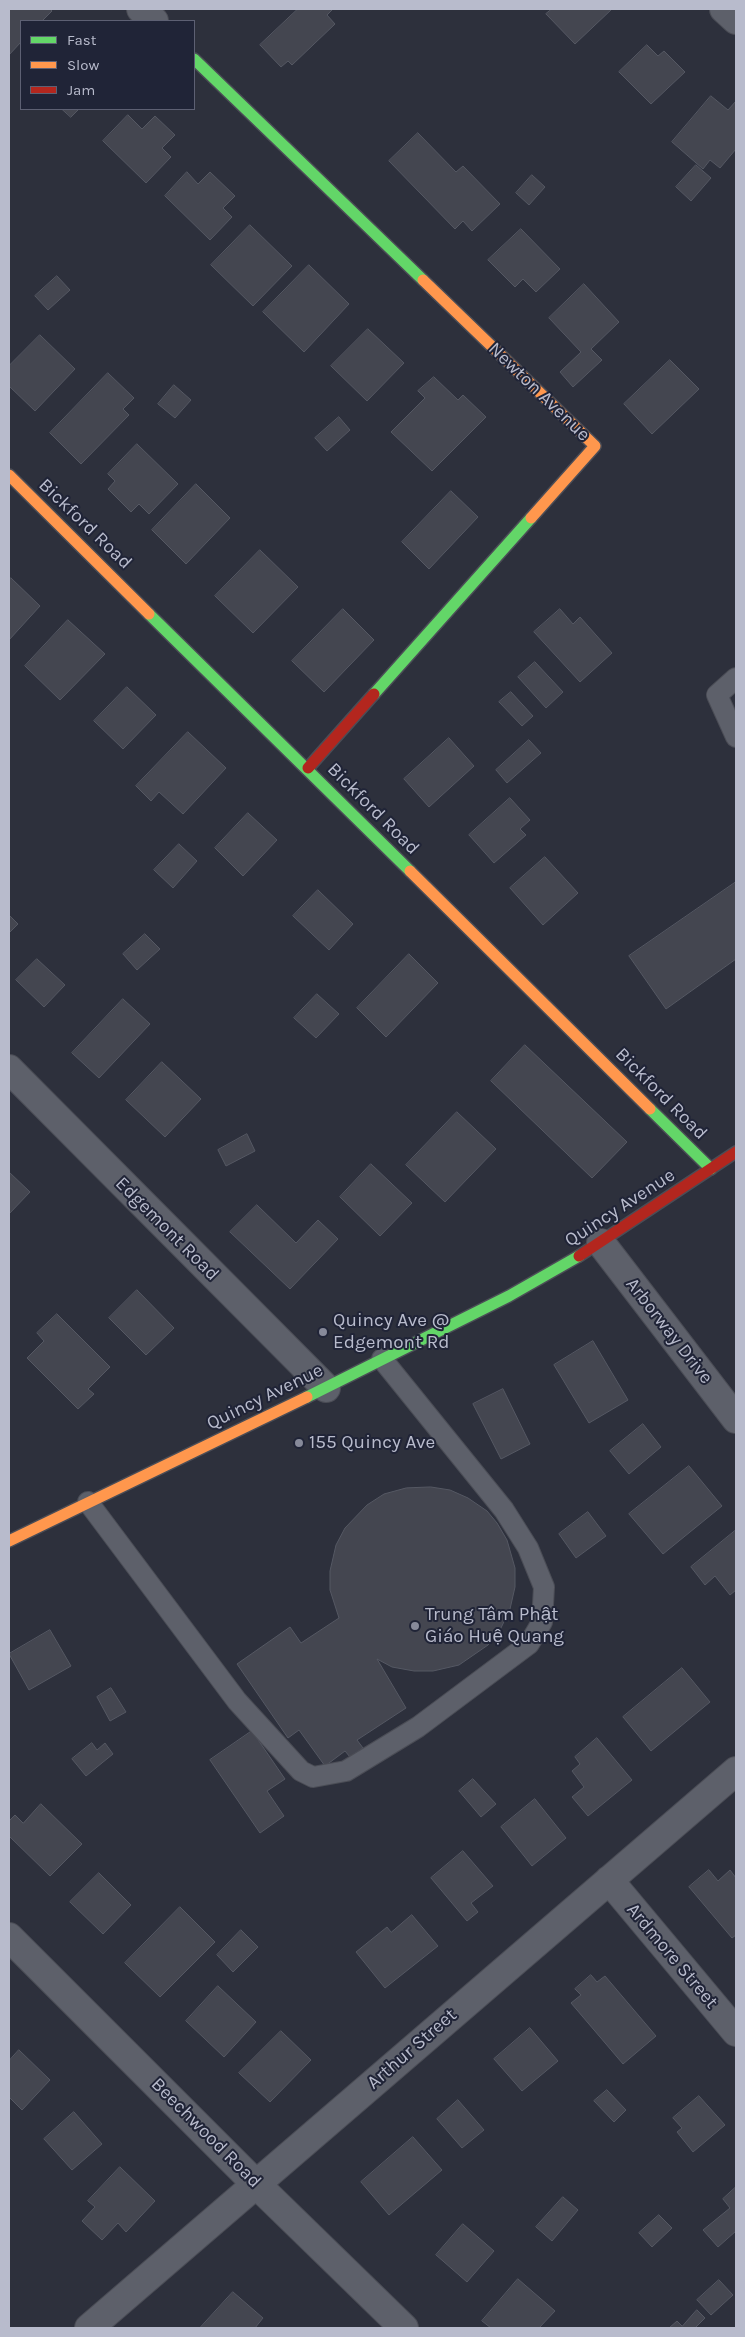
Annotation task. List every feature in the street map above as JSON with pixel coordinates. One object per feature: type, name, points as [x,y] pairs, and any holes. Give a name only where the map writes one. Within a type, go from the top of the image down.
[{"type":"street","points":[[141,9],[153,20]]},
{"type":"street","points":[[724,9],[736,20]]},
{"type":"street","name":"Newton Avenue","points":[[195,60],[595,446],[308,768]]},
{"type":"street","name":"Bickford Road","points":[[9,475],[308,768],[711,1169]]},
{"type":"street","name":"Edgemont Road","points":[[9,1069],[326,1388]]},
{"type":"street","name":"Quincy Avenue","points":[[9,1540],[326,1388],[509,1296],[601,1243],[736,1152]]},
{"type":"street","name":"Arborway Drive","points":[[601,1243],[736,1419]]},
{"type":"street","name":"Arthur Street","points":[[89,2328],[736,1770]]},
{"type":"street","name":"Ardmore Street","points":[[608,1880],[736,2032]]},
{"type":"street","name":"Beechwood Road","points":[[9,1937],[255,2183],[404,2328]]},
{"type":"lane","points":[[736,678],[717,695],[736,737]]},
{"type":"lane","points":[[88,1502],[237,1701],[301,1771],[313,1777],[346,1771],[418,1727],[529,1644],[542,1622],[544,1587],[528,1548],[504,1510],[382,1359]]},
{"type":"building","points":[[9,9],[50,9],[52,11],[43,20],[20,20],[20,43],[9,55]]},
{"type":"building","points":[[298,9],[333,9],[327,15],[335,24],[292,65],[288,61],[281,67],[260,45]]},
{"type":"building","points":[[552,9],[612,9],[575,44],[546,14]]},
{"type":"building","points":[[647,45],[658,56],[664,51],[685,72],[651,104],[619,72]]},
{"type":"building","points":[[711,96],[728,110],[736,101],[736,149],[720,168],[710,160],[703,169],[672,142]]},
{"type":"building","points":[[63,110],[78,110],[71,117]]},
{"type":"building","points":[[128,115],[142,129],[155,116],[175,135],[162,148],[171,157],[146,183],[103,141]]},
{"type":"building","points":[[418,133],[456,172],[463,166],[500,204],[472,231],[463,221],[455,229],[389,161]]},
{"type":"building","points":[[696,165],[711,178],[691,201],[676,187]]},
{"type":"building","points":[[187,172],[198,184],[210,172],[235,196],[223,208],[232,217],[210,240],[165,196]]},
{"type":"building","points":[[532,175],[545,187],[529,205],[516,193]]},
{"type":"building","points":[[250,225],[292,266],[253,306],[211,265]]},
{"type":"building","points":[[521,229],[560,269],[536,292],[523,279],[515,287],[488,260]]},
{"type":"building","points":[[309,265],[349,304],[304,352],[263,312]]},
{"type":"building","points":[[57,276],[70,290],[48,310],[35,296]]},
{"type":"building","points":[[584,284],[619,322],[591,349],[602,360],[573,387],[560,372],[581,352],[549,318]]},
{"type":"building","points":[[368,329],[404,363],[367,401],[331,366]]},
{"type":"building","points":[[40,335],[75,369],[35,411],[9,386],[9,366]]},
{"type":"building","points":[[670,360],[699,389],[652,434],[624,404]]},
{"type":"building","points":[[108,373],[134,398],[123,409],[129,415],[81,464],[50,433]]},
{"type":"building","points":[[434,377],[458,400],[463,395],[486,417],[432,471],[391,432],[425,398],[418,391]]},
{"type":"building","points":[[174,385],[191,400],[175,418],[158,404]]},
{"type":"building","points":[[339,417],[350,430],[327,451],[315,438]]},
{"type":"building","points":[[137,444],[178,484],[149,514],[139,504],[131,512],[108,489],[115,481],[108,474]]},
{"type":"building","points":[[196,484],[230,518],[186,564],[152,530]]},
{"type":"building","points":[[451,491],[478,517],[429,569],[402,542]]},
{"type":"building","points":[[260,550],[298,587],[253,633],[215,596]]},
{"type":"building","points":[[11,578],[40,606],[9,640],[9,580]]},
{"type":"building","points":[[343,609],[374,640],[324,692],[292,661]]},
{"type":"building","points":[[560,609],[573,624],[580,617],[612,653],[580,682],[534,632]]},
{"type":"building","points":[[68,620],[105,654],[60,700],[25,666]]},
{"type":"building","points":[[535,662],[563,692],[546,708],[518,677]]},
{"type":"building","points":[[127,687],[156,715],[123,749],[94,721]]},
{"type":"building","points":[[511,692],[533,716],[522,726],[499,702]]},
{"type":"building","points":[[188,732],[226,768],[183,814],[159,792],[151,801],[136,786]]},
{"type":"building","points":[[449,738],[474,766],[429,807],[404,779]]},
{"type":"building","points":[[529,740],[541,753],[507,783],[496,770]]},
{"type":"building","points":[[510,798],[530,820],[520,829],[526,835],[494,863],[469,835]]},
{"type":"building","points":[[248,813],[277,840],[243,876],[215,848]]},
{"type":"building","points":[[179,844],[197,861],[173,888],[154,870]]},
{"type":"building","points":[[545,857],[578,893],[543,925],[510,888]]},
{"type":"building","points":[[736,882],[736,959],[666,1009],[629,956]]},
{"type":"building","points":[[318,890],[353,924],[329,950],[293,916]]},
{"type":"building","points":[[9,915],[18,924],[9,933]]},
{"type":"building","points":[[145,934],[160,949],[137,970],[123,954]]},
{"type":"building","points":[[409,954],[438,983],[386,1037],[357,1008]]},
{"type":"building","points":[[37,959],[65,985],[44,1007],[16,980]]},
{"type":"building","points":[[317,994],[339,1014],[316,1038],[294,1018]]},
{"type":"building","points":[[123,999],[150,1024],[99,1078],[72,1053]]},
{"type":"building","points":[[525,1045],[627,1142],[592,1178],[491,1081]]},
{"type":"building","points":[[162,1062],[201,1099],[165,1137],[126,1100]]},
{"type":"building","points":[[457,1112],[496,1149],[445,1202],[406,1165]]},
{"type":"building","points":[[247,1134],[255,1151],[226,1166],[218,1150]]},
{"type":"building","points":[[371,1164],[412,1203],[380,1236],[340,1197]]},
{"type":"building","points":[[9,1172],[30,1192],[9,1214]]},
{"type":"building","points":[[257,1205],[296,1243],[318,1220],[338,1239],[290,1289],[230,1232]]},
{"type":"building","points":[[137,1290],[174,1328],[146,1355],[109,1318]]},
{"type":"building","points":[[57,1314],[110,1367],[88,1389],[94,1394],[78,1409],[27,1358],[44,1341],[37,1333]]},
{"type":"building","points":[[593,1341],[628,1400],[589,1423],[554,1365]]},
{"type":"building","points":[[503,1389],[530,1444],[501,1459],[473,1404]]},
{"type":"building","points":[[643,1424],[661,1447],[629,1474],[610,1451]]},
{"type":"building","points":[[689,1466],[722,1506],[663,1554],[629,1514]]},
{"type":"building","name":"Trung Tâm Phật Giáo Huệ Quang","points":[[431,1487],[450,1490],[468,1498],[487,1511],[497,1523],[507,1540],[515,1568],[515,1587],[510,1609],[500,1630],[488,1645],[459,1665],[433,1671],[414,1671],[392,1667],[377,1659],[406,1708],[357,1740],[363,1748],[350,1757],[345,1751],[325,1766],[299,1730],[288,1738],[237,1664],[290,1627],[301,1643],[339,1618],[330,1590],[330,1571],[336,1545],[345,1528],[367,1505],[384,1494],[406,1488]]},
{"type":"building","points":[[588,1512],[606,1536],[576,1558],[559,1534]]},
{"type":"building","points":[[736,1530],[736,1590],[730,1595],[715,1576],[705,1585],[691,1567]]},
{"type":"building","points":[[50,1630],[71,1666],[29,1690],[9,1654]]},
{"type":"building","points":[[682,1668],[710,1702],[651,1751],[623,1717]]},
{"type":"building","points":[[111,1688],[126,1712],[110,1721],[97,1697]]},
{"type":"building","points":[[252,1731],[285,1779],[267,1791],[284,1816],[260,1833],[210,1760]]},
{"type":"building","points":[[597,1738],[632,1780],[588,1816],[572,1797],[584,1787],[572,1771],[580,1764],[575,1757]]},
{"type":"building","points":[[92,1743],[97,1750],[105,1743],[113,1754],[86,1776],[72,1759]]},
{"type":"building","points":[[473,1779],[496,1804],[481,1817],[459,1791]]},
{"type":"building","points":[[535,1799],[566,1838],[532,1866],[501,1827]]},
{"type":"building","points":[[41,1804],[82,1844],[50,1876],[9,1836],[9,1821],[15,1815],[23,1823]]},
{"type":"building","points":[[463,1851],[493,1886],[471,1903],[478,1912],[467,1921],[431,1878]]},
{"type":"building","points":[[709,1870],[718,1881],[730,1870],[736,1878],[736,1935],[732,1938],[689,1887]]},
{"type":"building","points":[[99,1873],[131,1905],[103,1934],[70,1902]]},
{"type":"building","points":[[180,1907],[215,1942],[160,1997],[125,1963]]},
{"type":"building","points":[[412,1915],[438,1946],[385,1988],[356,1952],[387,1927],[391,1932]]},
{"type":"building","points":[[241,1930],[258,1947],[233,1972],[217,1955]]},
{"type":"building","points":[[591,1975],[597,1982],[605,1976],[656,2036],[623,2064],[571,2003],[581,1995],[575,1989]]},
{"type":"building","points":[[218,1986],[256,2022],[224,2057],[186,2021]]},
{"type":"building","points":[[530,2028],[558,2061],[522,2091],[494,2059]]},
{"type":"building","points":[[281,2031],[311,2060],[270,2102],[239,2073]]},
{"type":"building","points":[[19,2050],[50,2080],[22,2110],[9,2097],[9,2061]]},
{"type":"building","points":[[607,2090],[626,2110],[614,2122],[594,2101]]},
{"type":"building","points":[[699,2096],[725,2125],[693,2152],[677,2132],[682,2128],[673,2118]]},
{"type":"building","points":[[458,2100],[484,2130],[462,2148],[437,2119]]},
{"type":"building","points":[[74,2112],[102,2144],[72,2170],[44,2139]]},
{"type":"building","points":[[413,2137],[442,2170],[389,2215],[361,2182]]},
{"type":"building","points":[[120,2167],[155,2201],[126,2232],[118,2223],[102,2240],[82,2221],[95,2207],[88,2201]]},
{"type":"building","points":[[736,2187],[736,2231],[718,2247],[703,2230],[730,2208],[723,2199]]},
{"type":"building","points":[[563,2197],[578,2210],[552,2241],[536,2227]]},
{"type":"building","points":[[659,2215],[672,2228],[652,2247],[639,2233]]},
{"type":"building","points":[[463,2224],[494,2251],[467,2282],[436,2255]]},
{"type":"building","points":[[518,2279],[555,2311],[539,2328],[491,2328],[482,2321]]},
{"type":"building","points":[[719,2280],[733,2295],[711,2315],[697,2300]]},
{"type":"building","points":[[233,2292],[263,2318],[255,2328],[200,2328]]},
{"type":"building","points":[[697,2310],[705,2318],[695,2328],[669,2328],[677,2321],[682,2326]]},
{"type":"traffic: fast","points":[[195,60],[423,280]]},
{"type":"traffic: fast","points":[[374,694],[531,518]]},
{"type":"traffic: fast","points":[[149,614],[410,871]]},
{"type":"traffic: fast","points":[[650,1109],[711,1169]]},
{"type":"traffic: fast","points":[[307,1397],[509,1296],[579,1256]]},
{"type":"traffic: slow","points":[[423,280],[595,446],[531,518]]},
{"type":"traffic: slow","points":[[9,475],[149,614]]},
{"type":"traffic: slow","points":[[410,871],[650,1109]]},
{"type":"traffic: slow","points":[[9,1541],[307,1397]]},
{"type":"traffic: jam","points":[[308,768],[374,694]]},
{"type":"traffic: jam","points":[[579,1256],[736,1152]]},
{"type":"place","name":"Quincy Ave @ Edgemont Rd","points":[[323,1332]]},
{"type":"place","name":"155 Quincy Ave","points":[[299,1443]]},
{"type":"place","name":"Trung Tâm Phật Giáo Huệ Quang","points":[[415,1626]]}]
